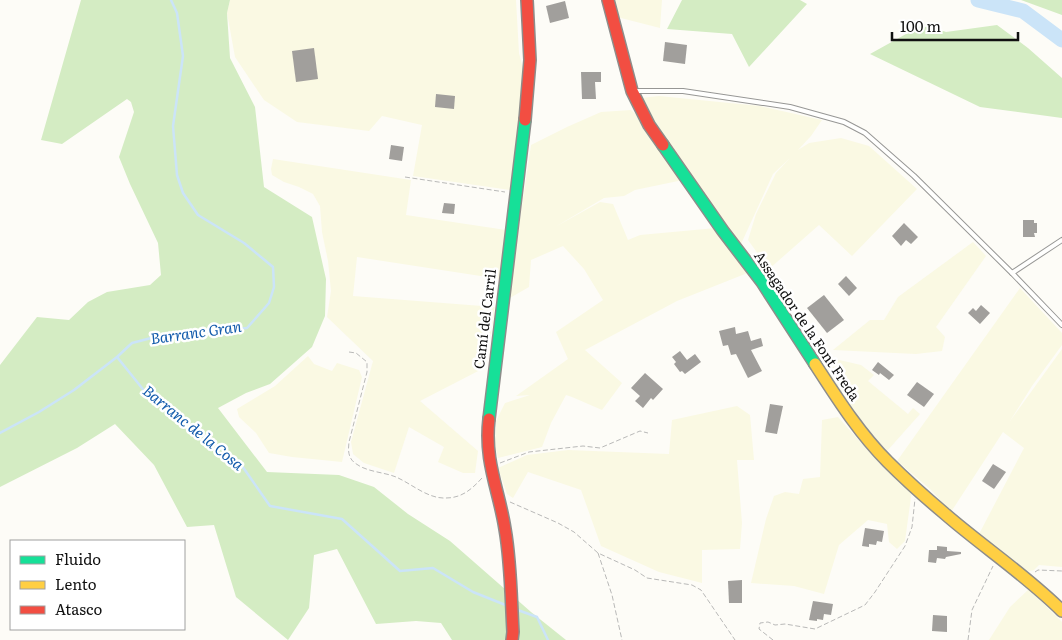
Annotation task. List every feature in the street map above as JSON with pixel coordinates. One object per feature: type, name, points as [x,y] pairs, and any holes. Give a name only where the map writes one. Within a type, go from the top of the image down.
[{"type":"street","name":"Camí del Carril","points":[[512,640],[508,548],[496,487],[490,467],[488,445],[490,402],[525,125],[529,69],[528,0]]},
{"type":"street","name":"Assagador de la Font Freda","points":[[608,0],[632,91],[649,125],[723,231],[762,282],[843,408],[887,462],[945,514],[997,557],[1039,588],[1062,611]]},
{"type":"lane","points":[[632,91],[693,92],[790,107],[844,122],[865,133],[914,176],[1062,325]]},
{"type":"lane","points":[[1012,273],[1062,240]]},
{"type":"path","points":[[405,177],[516,194]]},
{"type":"path","points":[[350,352],[356,353],[367,362],[367,372],[349,442],[348,451],[351,458],[357,465],[396,477],[415,488],[443,499],[455,498],[467,493],[482,479],[490,467],[529,452],[583,446],[600,448],[640,431],[648,433]]},
{"type":"path","points":[[496,487],[510,503],[558,523],[574,532],[598,553],[635,570],[647,578],[692,585],[701,590],[735,640]]},
{"type":"path","points":[[773,640],[759,630],[760,623],[768,622],[775,625],[785,624],[815,628],[864,604],[875,592],[905,546],[912,527],[917,489]]},
{"type":"path","points":[[598,553],[612,595],[622,640]]},
{"type":"path","points":[[968,640],[972,610],[997,557]]},
{"type":"path","points":[[1026,577],[1038,570],[1062,571]]},
{"type":"green space","points":[[81,0],[230,0],[227,13],[230,58],[255,107],[264,187],[312,217],[326,279],[325,316],[312,347],[270,384],[246,393],[218,408],[267,472],[339,475],[374,487],[408,514],[450,541],[566,640],[452,640],[441,623],[416,621],[376,624],[337,549],[314,555],[309,608],[288,640],[236,597],[214,525],[187,527],[154,465],[115,424],[77,448],[0,487],[0,365],[37,317],[69,320],[88,302],[107,292],[150,285],[161,275],[158,243],[119,157],[134,112],[131,102],[127,99],[62,144],[41,140]]},
{"type":"green space","points":[[230,0],[516,0],[519,53],[524,73],[510,190],[413,176],[422,125],[382,116],[369,131],[297,122],[264,100],[235,57],[227,13]]},
{"type":"green space","points":[[614,0],[662,0],[660,28],[617,17]]},
{"type":"green space","points":[[682,0],[800,0],[807,4],[749,67],[732,34],[667,29]]},
{"type":"green space","points":[[1021,0],[1062,0],[1062,15]]},
{"type":"green space","points":[[924,24],[946,32],[997,25],[1028,48],[1062,78],[1062,118],[980,107],[870,54]]},
{"type":"green space","points":[[659,96],[760,106],[822,120],[798,150],[809,143],[841,138],[869,146],[917,189],[852,256],[819,225],[769,269],[748,240],[756,214],[776,173],[790,158],[773,174],[741,244],[644,109],[641,98]]},
{"type":"green space","points":[[631,110],[639,117],[683,180],[635,190],[624,196],[604,198],[555,227],[600,202],[613,204],[628,240],[640,235],[716,228],[750,272],[677,301],[585,350],[622,383],[602,410],[566,395],[551,423],[542,447],[498,458],[495,445],[496,421],[505,403],[530,395],[516,396],[568,359],[556,332],[603,300],[584,269],[563,246],[531,260],[529,287],[508,299],[531,145],[601,112]]},
{"type":"green space","points":[[273,159],[411,180],[406,215],[506,230],[500,279],[357,257],[353,296],[495,307],[486,367],[420,401],[478,451],[475,473],[463,473],[438,462],[444,447],[409,427],[394,473],[364,463],[353,454],[351,442],[373,361],[327,317],[331,291],[320,206],[313,194],[272,175]]},
{"type":"green space","points":[[973,242],[986,256],[936,327],[945,337],[942,351],[916,354],[833,350],[870,320],[884,320],[898,297]]},
{"type":"green space","points":[[1020,288],[1062,333],[1062,345],[1032,386],[1010,421],[1062,349],[1062,567],[1039,565],[1034,570],[1025,572],[978,536],[1024,448],[1003,432],[951,512],[930,489],[897,461]]},
{"type":"green space","points":[[308,356],[314,364],[332,371],[337,363],[359,370],[362,377],[342,462],[269,453],[256,433],[239,417],[237,409],[275,386]]},
{"type":"green space","points":[[835,359],[861,365],[874,375],[868,381],[908,414],[913,408],[920,414],[887,451],[848,406],[819,360]]},
{"type":"green space","points":[[737,406],[750,415],[754,460],[737,460],[742,523],[740,549],[702,550],[702,583],[659,572],[601,546],[581,490],[528,472],[513,498],[507,494],[498,468],[527,455],[568,450],[669,454],[672,420]]},
{"type":"green space","points":[[838,417],[880,464],[912,490],[905,541],[897,549],[889,542],[887,524],[868,520],[839,545],[824,594],[794,586],[751,583],[766,519],[774,496],[785,492],[799,494],[803,479],[820,477],[822,420]]},
{"type":"green space","points":[[1029,589],[1062,622],[1062,640],[989,640],[1010,607]]},
{"type":"building","points":[[565,1],[569,18],[550,23],[546,6]]},
{"type":"building","points":[[665,42],[687,45],[685,64],[663,61]]},
{"type":"building","points":[[314,48],[318,79],[296,82],[292,51]]},
{"type":"building","points":[[581,72],[601,72],[601,82],[595,82],[596,99],[582,99]]},
{"type":"building","points":[[436,94],[455,96],[454,109],[435,107]]},
{"type":"building","points":[[391,145],[404,147],[402,161],[389,159]]},
{"type":"building","points":[[444,203],[455,204],[454,214],[442,213]]},
{"type":"building","points":[[1023,220],[1034,220],[1034,223],[1037,223],[1037,233],[1034,233],[1035,237],[1023,237]]},
{"type":"building","points":[[904,223],[918,237],[911,244],[906,240],[901,246],[892,236]]},
{"type":"building","points":[[846,276],[857,288],[849,296],[838,284]]},
{"type":"building","points":[[824,295],[844,320],[827,333],[807,308]]},
{"type":"building","points":[[981,305],[990,313],[980,324],[968,313],[973,308],[976,311]]},
{"type":"building","points":[[735,327],[736,334],[748,331],[751,341],[761,338],[763,346],[751,350],[762,371],[748,378],[736,354],[731,355],[728,345],[723,346],[719,331]]},
{"type":"building","points":[[680,351],[687,360],[695,354],[701,362],[685,374],[682,371],[680,372],[674,364],[676,362],[672,357]]},
{"type":"building","points":[[878,362],[894,375],[889,380],[872,370]]},
{"type":"building","points":[[645,373],[663,389],[653,400],[651,398],[643,408],[635,401],[640,396],[631,388]]},
{"type":"building","points":[[917,382],[934,394],[924,407],[907,395]]},
{"type":"building","points":[[770,404],[783,406],[777,434],[765,432]]},
{"type":"building","points":[[993,464],[1006,472],[994,489],[982,481]]},
{"type":"building","points":[[865,528],[884,531],[882,542],[877,541],[876,545],[869,544],[869,547],[862,546]]},
{"type":"building","points":[[937,546],[947,547],[947,551],[961,552],[961,554],[946,557],[945,559],[937,558],[936,563],[928,562],[929,550],[937,550]]},
{"type":"building","points":[[742,580],[742,603],[729,603],[728,581]]},
{"type":"building","points":[[813,601],[833,604],[831,615],[824,614],[823,620],[809,620]]},
{"type":"building","points":[[933,615],[947,616],[947,632],[932,631]]},
{"type":"waterway","name":"Barranc Gran","points":[[0,433],[74,390],[132,343],[159,336],[247,328],[269,303],[274,287],[273,267],[244,243],[198,215],[183,193],[177,175],[173,126],[183,56],[177,13],[171,0]]},
{"type":"waterway","points":[[978,0],[1023,11],[1062,40]]},
{"type":"waterway","name":"Barranc de la Cosa","points":[[117,357],[146,393],[240,463],[270,506],[342,519],[400,571],[433,568],[473,592],[508,606]]},
{"type":"waterway","name":"Barranc de la Cosa","points":[[515,609],[537,617],[548,640]]},
{"type":"traffic: fast","points":[[489,419],[525,120]]},
{"type":"traffic: fast","points":[[663,145],[723,231],[762,282],[815,364]]},
{"type":"traffic: slow","points":[[815,364],[840,402],[877,451],[937,507],[1034,585],[1062,611]]},
{"type":"traffic: jam","points":[[525,120],[530,60],[527,0]]},
{"type":"traffic: jam","points":[[608,0],[632,91],[649,125],[663,145]]},
{"type":"traffic: jam","points":[[489,419],[490,462],[507,542],[511,580],[512,640]]}]
